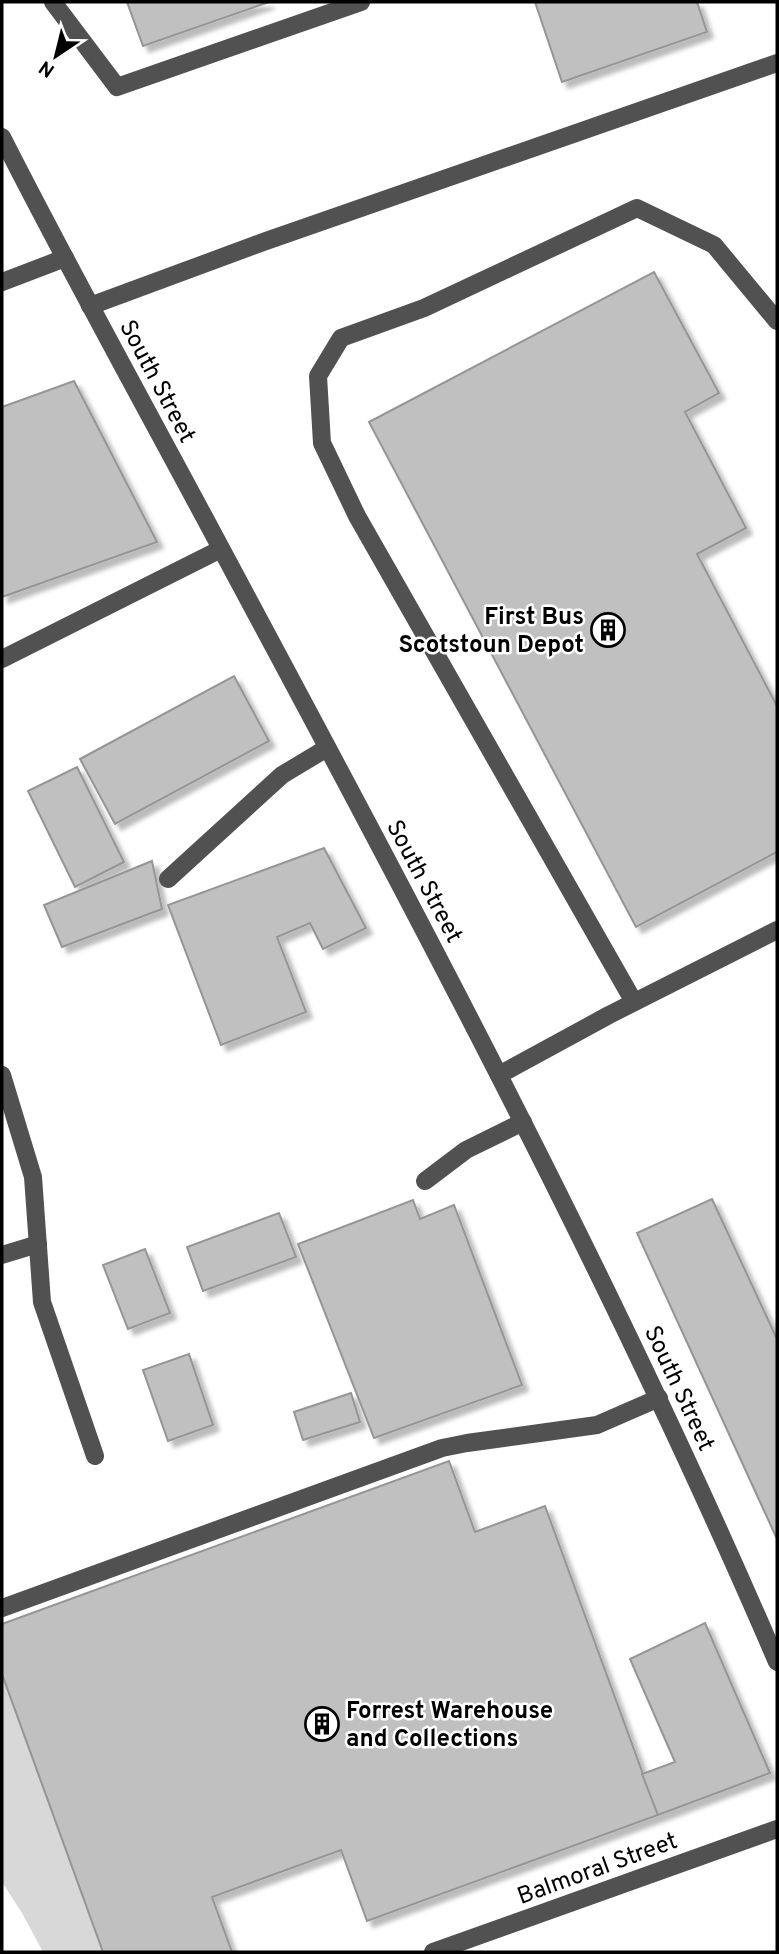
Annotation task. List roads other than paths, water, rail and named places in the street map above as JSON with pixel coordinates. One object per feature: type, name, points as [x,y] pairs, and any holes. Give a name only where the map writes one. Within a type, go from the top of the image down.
[{"type":"street","points":[[53,2],[117,87],[361,2]]},
{"type":"street","points":[[90,306],[777,63]]},
{"type":"street","name":"South Street","points":[[2,137],[523,1122],[659,1398],[777,1662]]},
{"type":"street","points":[[634,1002],[357,516],[322,443],[318,376],[341,338],[424,308],[637,208],[714,245],[777,321]]},
{"type":"street","points":[[2,282],[65,258]]},
{"type":"street","points":[[2,659],[221,549]]},
{"type":"street","points":[[168,879],[282,775],[327,748]]},
{"type":"street","points":[[499,1075],[634,1002],[777,930]]},
{"type":"street","points":[[2,1075],[33,1177],[42,1301],[96,1456]]},
{"type":"street","points":[[425,1181],[466,1150],[523,1122]]},
{"type":"street","points":[[2,1255],[38,1244]]},
{"type":"street","points":[[2,1608],[442,1448],[597,1425],[659,1398]]},
{"type":"street","name":"Balmoral Street","points":[[433,1952],[777,1829]]},
{"type":"place","name":"First Bus Scotstoun Depot","points":[[608,630]]},
{"type":"place","name":"Forrest Warehouse and Collections","points":[[322,1724]]}]
